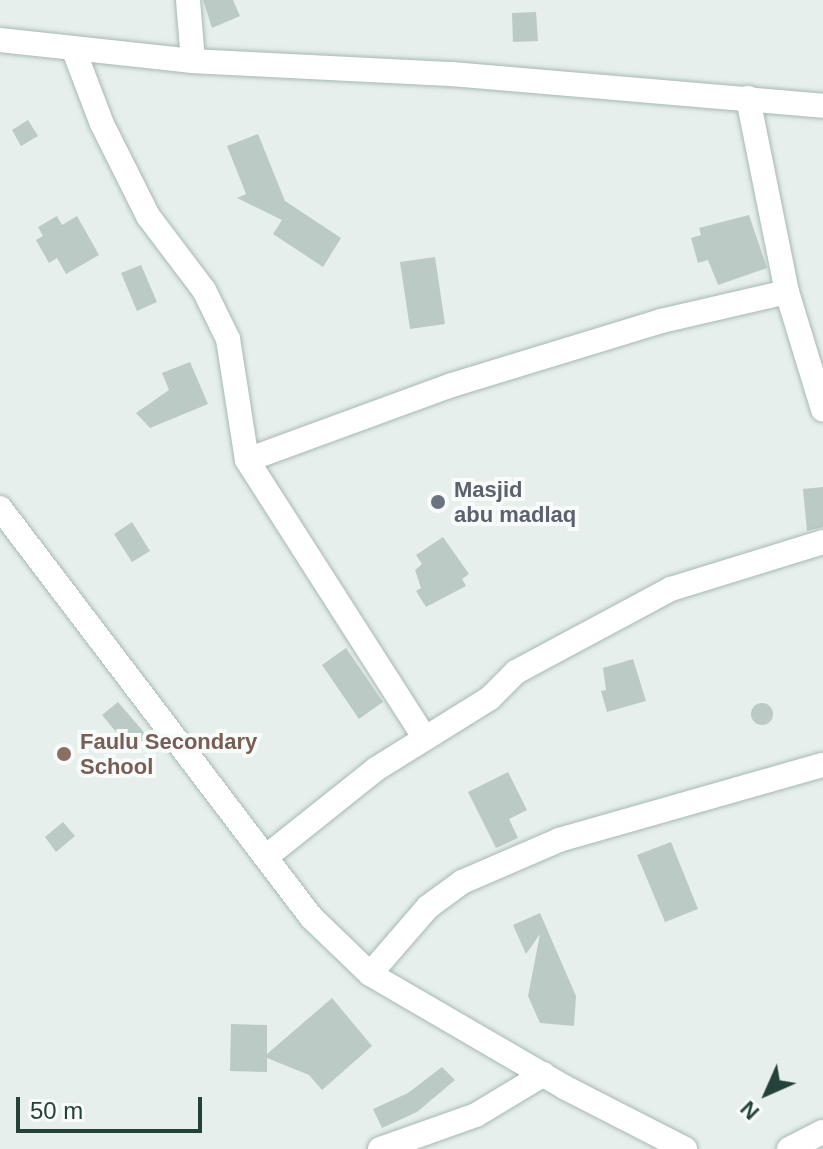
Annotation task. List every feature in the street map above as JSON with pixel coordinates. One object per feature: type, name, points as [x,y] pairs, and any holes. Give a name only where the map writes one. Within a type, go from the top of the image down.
[{"type":"street","points":[[188,0],[193,61]]},
{"type":"street","points":[[0,40],[193,61],[748,98],[823,106]]},
{"type":"street","points":[[73,48],[102,124],[148,216],[204,290],[228,339],[247,460],[424,737]]},
{"type":"street","points":[[748,98],[787,292],[823,410]]},
{"type":"street","points":[[247,460],[452,385],[661,321],[787,292]]},
{"type":"street","points":[[0,508],[311,917],[370,974],[544,1074],[685,1149]]},
{"type":"street","points":[[267,856],[424,737],[490,698],[516,672],[671,589],[823,542]]},
{"type":"street","points":[[370,974],[428,907],[462,882],[559,840],[823,765]]},
{"type":"street","points":[[380,1149],[476,1115],[544,1074]]},
{"type":"street","points":[[789,1149],[823,1132]]},
{"type":"building","points":[[203,0],[233,0],[240,16],[212,28]]},
{"type":"building","points":[[536,12],[538,41],[513,42],[512,13]]},
{"type":"building","points":[[28,120],[38,136],[21,146],[12,130]]},
{"type":"building","points":[[258,134],[285,201],[341,238],[323,267],[273,234],[282,220],[237,198],[246,194],[227,146]]},
{"type":"building","points":[[749,215],[767,268],[718,285],[708,260],[698,263],[691,238],[701,235],[699,228]]},
{"type":"building","points":[[57,216],[62,225],[77,216],[99,255],[66,274],[57,258],[49,263],[36,240],[43,236],[38,227]]},
{"type":"building","points":[[435,257],[445,324],[410,329],[400,262]]},
{"type":"building","points":[[141,265],[157,302],[137,311],[121,273]]},
{"type":"building","points":[[190,362],[208,404],[150,428],[136,413],[169,390],[162,373]]},
{"type":"building","points":[[823,487],[823,527],[807,531],[803,489]]},
{"type":"building","points":[[132,522],[150,551],[132,562],[114,534]]},
{"type":"building","points":[[443,537],[469,574],[462,579],[466,586],[426,607],[416,591],[421,588],[415,570],[422,564],[416,555]]},
{"type":"building","points":[[346,648],[383,702],[359,719],[322,665]]},
{"type":"building","points":[[633,659],[646,701],[607,712],[601,691],[606,690],[603,668]]},
{"type":"building","points":[[118,702],[148,737],[131,750],[102,715]]},
{"type":"building","points":[[762,703],[773,714],[762,725],[751,714]]},
{"type":"building","points":[[508,772],[527,810],[509,819],[518,838],[496,848],[468,792]]},
{"type":"building","points":[[63,822],[75,836],[56,852],[45,837]]},
{"type":"building","points":[[671,842],[698,909],[665,922],[637,855]]},
{"type":"building","points":[[540,913],[576,996],[574,1026],[540,1023],[528,996],[540,934],[526,954],[513,925]]},
{"type":"building","points":[[332,998],[372,1046],[322,1090],[309,1075],[267,1058],[267,1072],[230,1071],[231,1024],[267,1025],[267,1054]]},
{"type":"building","points":[[442,1067],[455,1080],[417,1112],[382,1128],[373,1109],[408,1093]]},
{"type":"place","name":"Masjid abu madlaq","points":[[438,502]]},
{"type":"place","name":"Faulu Secondary School","points":[[64,754]]}]
